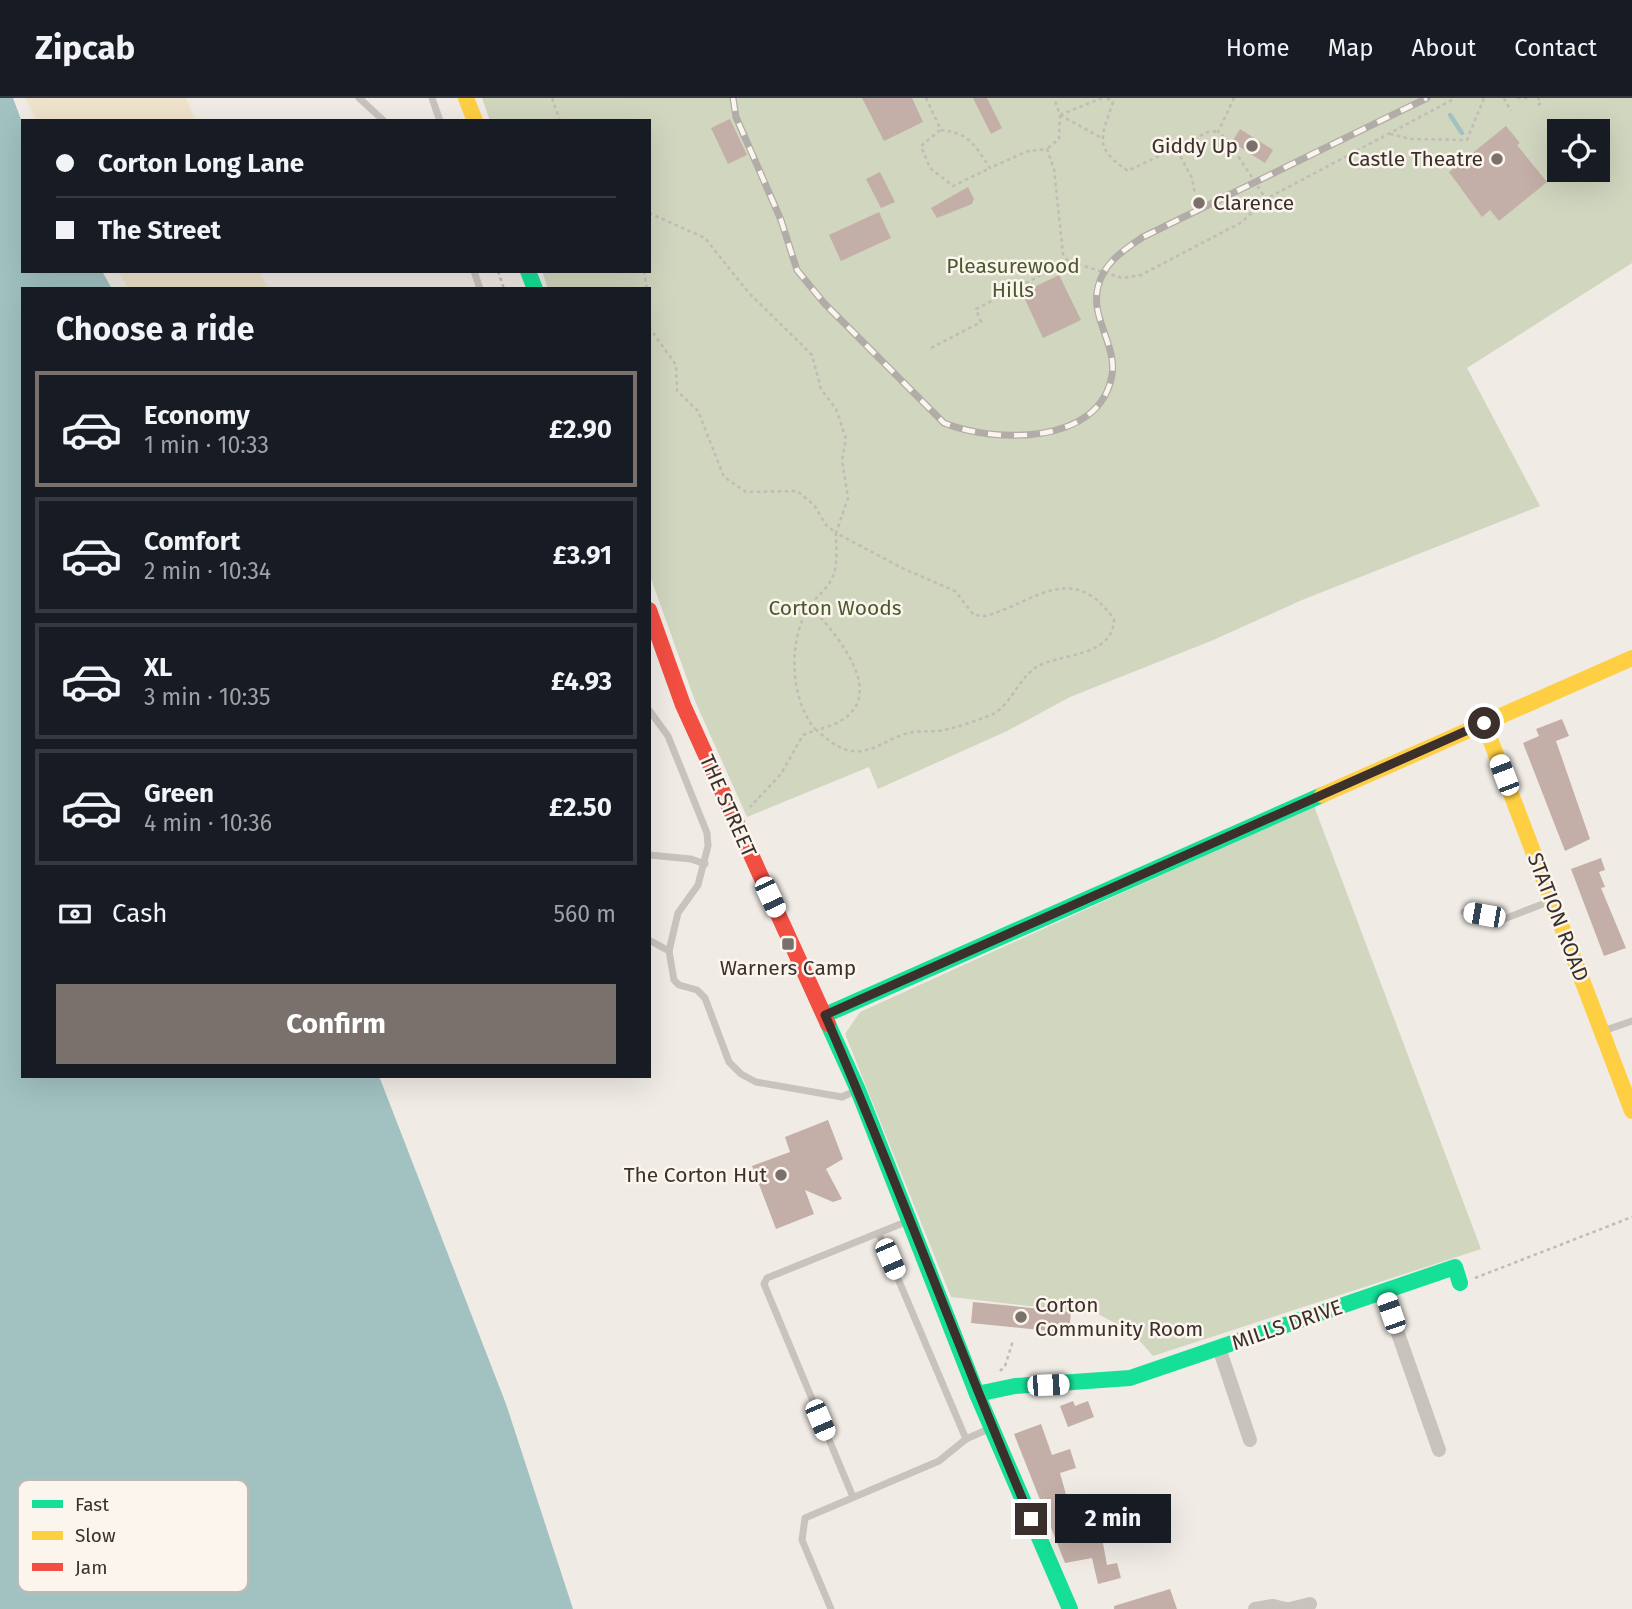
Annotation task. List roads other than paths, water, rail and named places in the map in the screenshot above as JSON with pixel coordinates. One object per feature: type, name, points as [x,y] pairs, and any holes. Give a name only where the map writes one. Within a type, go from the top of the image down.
[{"type":"street","points":[[467,98],[474,119]]},
{"type":"street","name":"THE STREET","points":[[651,615],[683,705],[858,1090],[977,1394],[1070,1609]]},
{"type":"street","points":[[825,1015],[1628,659]]},
{"type":"street","name":"STATION ROAD","points":[[1484,723],[1632,1111]]},
{"type":"street","name":"MILLS DRIVE","points":[[977,1394],[1000,1387],[1095,1383],[1130,1378],[1455,1267],[1460,1283]]},
{"type":"street","points":[[1383,1291],[1438,1450]]},
{"type":"street","points":[[1219,1348],[1250,1440]]},
{"type":"street","points":[[1255,1609],[1273,1606],[1288,1609],[1310,1604]]},
{"type":"lane","points":[[359,98],[382,119]]},
{"type":"lane","points":[[432,98],[439,119]]},
{"type":"lane","points":[[651,714],[668,736],[707,833],[705,864],[698,884],[678,913],[669,951],[674,980],[679,985],[697,990],[705,998],[729,1062],[741,1074],[756,1082],[842,1097],[858,1090]]},
{"type":"lane","points":[[651,855],[691,859],[705,864]]},
{"type":"lane","points":[[1464,912],[1504,919],[1552,900]]},
{"type":"lane","points":[[651,941],[669,951]]},
{"type":"lane","points":[[1602,1032],[1632,1021]]},
{"type":"lane","points":[[853,1497],[764,1284],[767,1278],[864,1236],[879,1234],[909,1221]]},
{"type":"lane","points":[[879,1234],[966,1438]]},
{"type":"lane","points":[[831,1609],[802,1540],[805,1518],[939,1461],[966,1438],[992,1428]]},
{"type":"water","points":[[0,98],[13,98],[21,120],[21,273],[103,273],[111,287],[21,287],[21,1078],[380,1078],[506,1404],[573,1609],[0,1609]]},
{"type":"waterway","points":[[1450,115],[1462,133]]},
{"type":"railway","points":[[733,98],[736,117],[781,220],[797,270],[824,303],[944,423],[965,430],[1016,435],[1067,427],[1088,415],[1103,398],[1112,375],[1113,364],[1100,321],[1098,287],[1105,270],[1122,252],[1143,237],[1427,98]]},
{"type":"place","name":"Giddy Up","points":[[1252,146]]},
{"type":"place","name":"Castle Theatre","points":[[1497,159]]},
{"type":"place","name":"Clarence","points":[[1199,203]]},
{"type":"place","name":"Warners Camp","points":[[788,944]]},
{"type":"place","name":"The Corton Hut","points":[[781,1175]]},
{"type":"place","name":"Corton Community Room","points":[[1021,1317]]},
{"type":"park label","name":"Pleasurewood Hills","points":[[1013,278]]},
{"type":"park label","name":"Corton Woods","points":[[835,608]]}]
